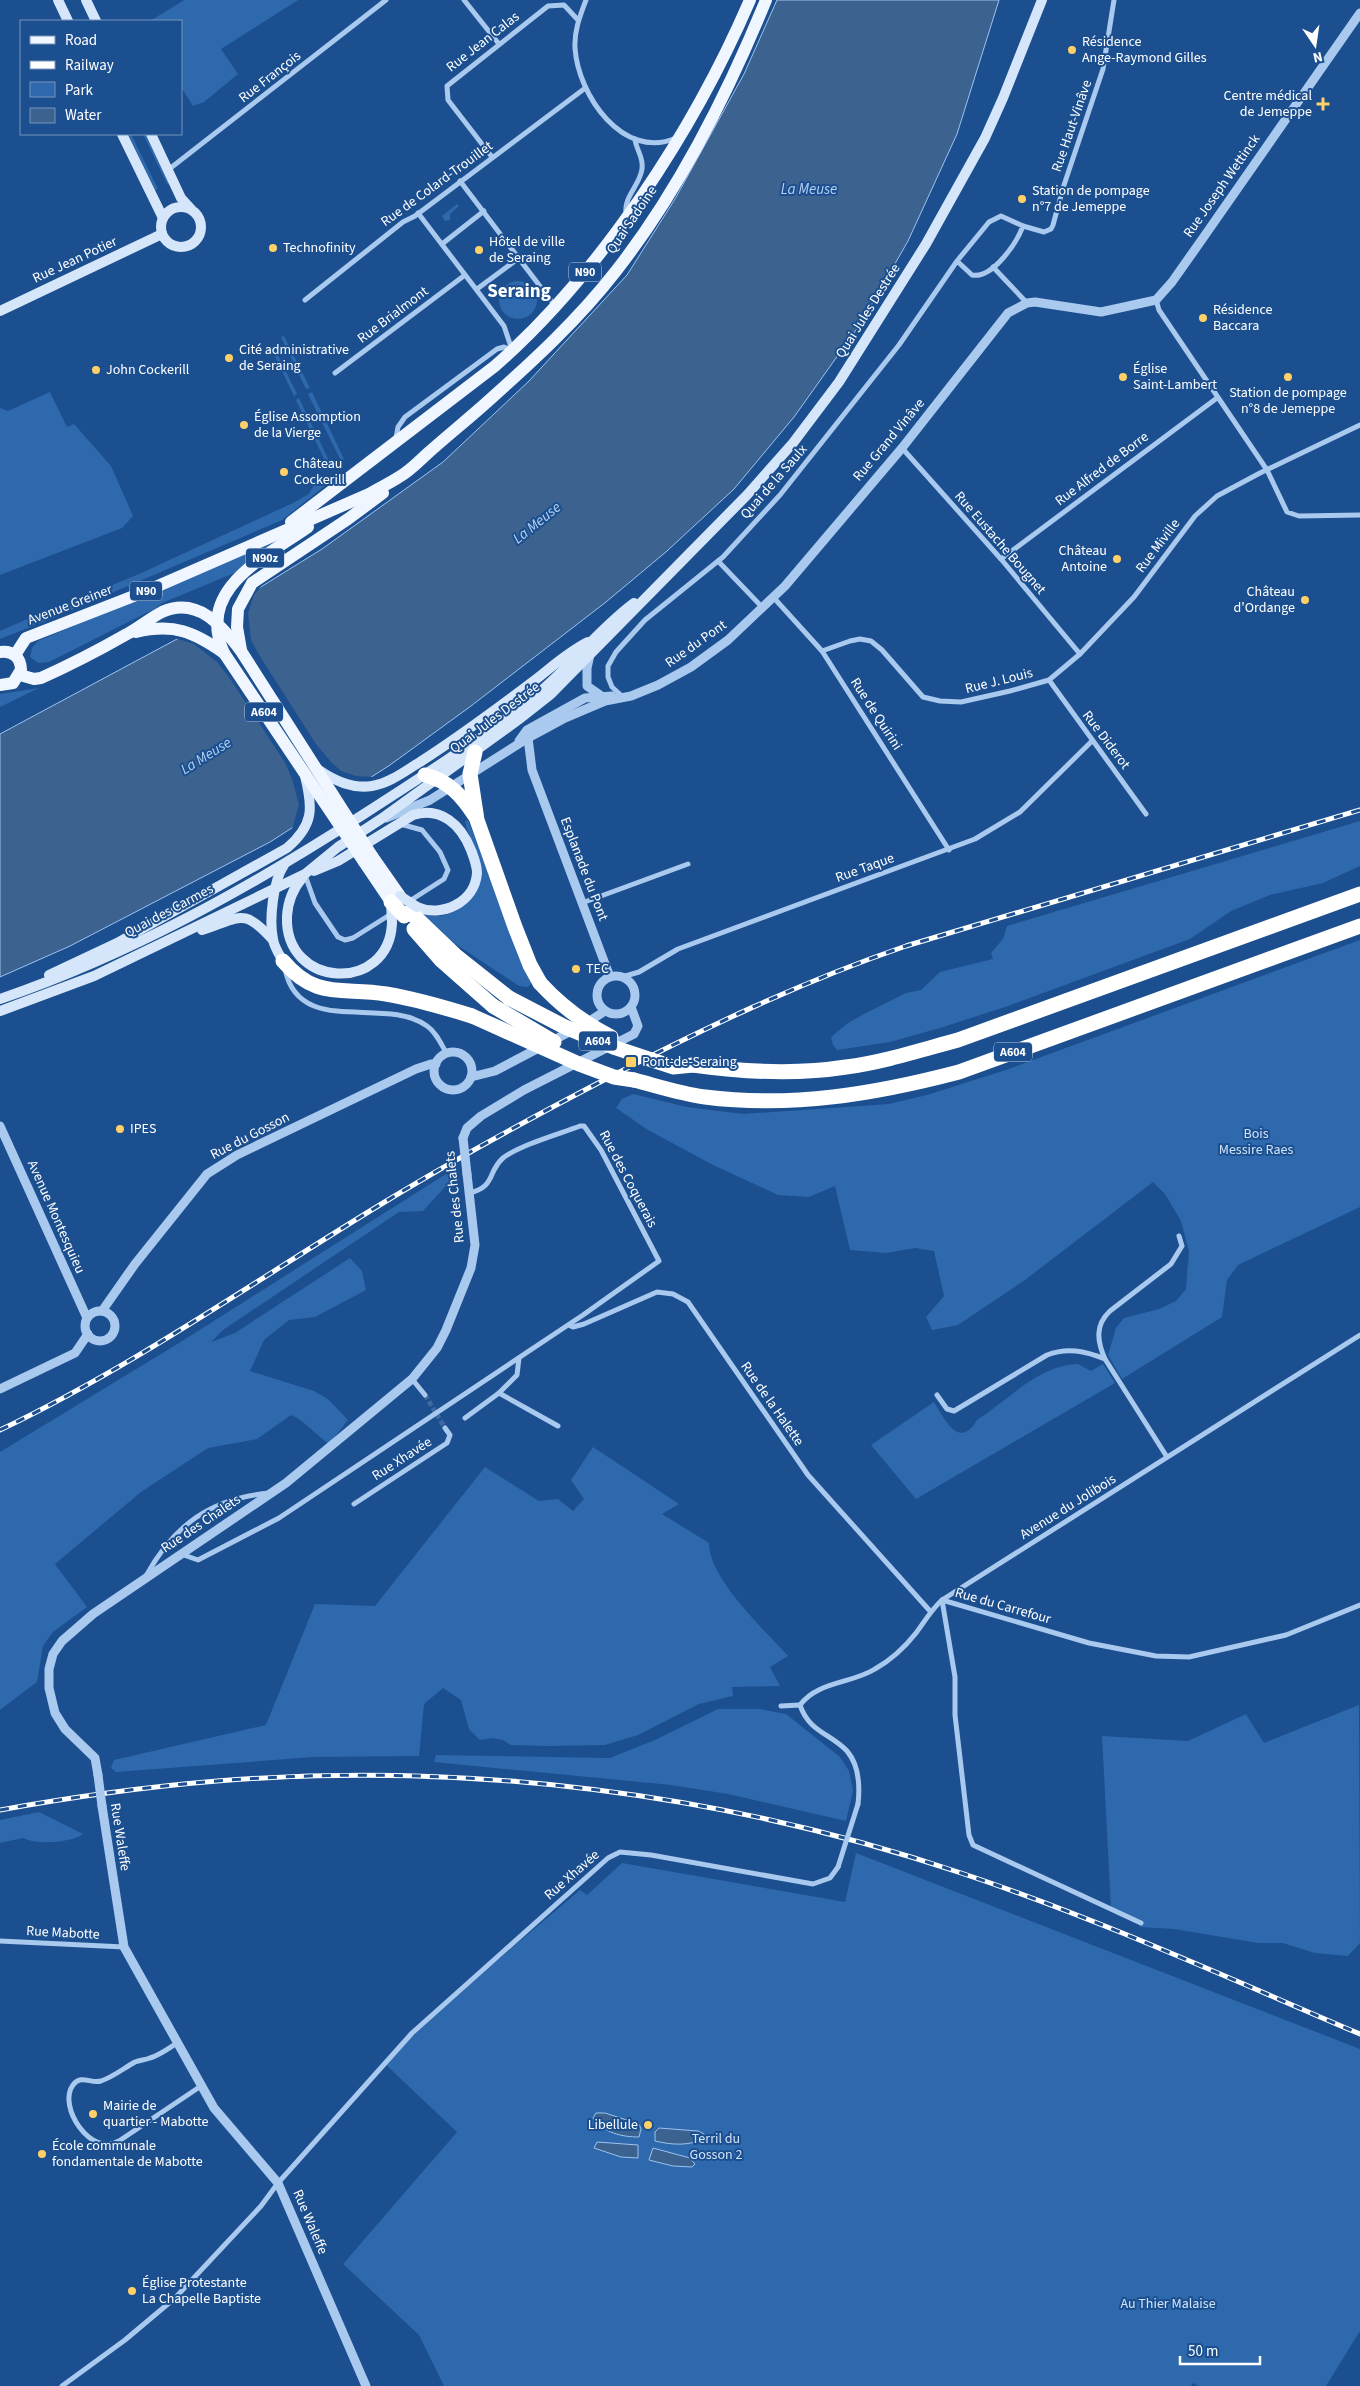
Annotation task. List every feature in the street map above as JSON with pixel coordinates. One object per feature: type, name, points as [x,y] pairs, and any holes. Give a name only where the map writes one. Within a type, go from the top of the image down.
[{"type":"highway","points":[[475,752],[470,774],[478,820],[521,942],[540,983],[566,1007],[593,1027],[614,1038],[692,1065]]},
{"type":"highway","points":[[431,777],[451,787],[466,801],[478,820]]},
{"type":"highway","name":"A604","points":[[406,914],[509,998],[565,1027],[616,1048],[673,1067],[692,1065],[731,1070],[802,1071],[846,1067],[898,1057],[958,1040],[1360,894]]},
{"type":"highway","name":"A604","points":[[396,899],[442,960],[493,1006],[541,1036],[623,1072],[634,1080],[703,1097],[752,1101],[806,1101],[903,1086],[959,1072],[1360,926]]},
{"type":"highway","points":[[283,961],[302,980],[315,986],[332,990],[383,993],[426,1001],[472,1016],[614,1077],[634,1080]]},
{"type":"main road","points":[[58,0],[68,20]]},
{"type":"main road","points":[[86,0],[96,20]]},
{"type":"main road","name":"Quai Sadoine","points":[[345,480],[512,350],[556,307],[588,268],[627,215],[678,137],[720,63],[750,0]]},
{"type":"main road","name":"Quai Sadoine","points":[[401,476],[536,357],[581,311],[627,257],[663,204],[707,124],[745,50],[766,0]]},
{"type":"main road","name":"Quai Jules Destrée","points":[[343,825],[475,752],[551,694],[767,473],[812,419],[860,350],[926,244],[985,138],[1007,90],[1042,0]]},
{"type":"main road","points":[[122,135],[163,218],[162,234],[173,245],[181,247],[195,241],[199,235],[201,223],[182,198],[150,135]]},
{"type":"main road","points":[[163,218],[173,208],[190,209]]},
{"type":"main road","name":"Rue Jean Potier","points":[[0,311],[162,234]]},
{"type":"main road","name":"Avenue Greiner","points":[[15,655],[26,638],[144,592],[282,531],[292,529],[369,494],[401,476]]},
{"type":"main road","name":"N90z","points":[[241,651],[237,618],[238,609],[252,583],[261,575],[348,519],[395,484],[401,476]]},
{"type":"main road","name":"Avenue Greiner","points":[[282,531],[345,480]]},
{"type":"main road","name":"N90z","points":[[215,616],[222,599],[239,577],[324,513],[345,480]]},
{"type":"main road","name":"Quai Jules Destrée","points":[[338,847],[380,819],[531,699],[623,611],[651,591]]},
{"type":"main road","points":[[20,675],[34,679],[41,678],[128,634],[162,612],[174,608],[186,608],[215,616],[241,651]]},
{"type":"main road","points":[[215,616],[218,637],[224,653]]},
{"type":"main road","points":[[128,634],[161,628],[186,631],[202,638],[224,653]]},
{"type":"main road","points":[[14,995],[29,984],[117,943],[278,854],[296,840],[309,818],[309,769],[333,780],[359,786],[375,786],[385,782],[408,769],[528,685],[572,650],[596,638]]},
{"type":"main road","name":"A604","points":[[241,651],[309,769]]},
{"type":"main road","points":[[0,652],[10,652],[15,655],[21,664],[20,675],[13,683],[0,685]]},
{"type":"main road","name":"A604","points":[[224,653],[309,769],[343,825],[396,899]]},
{"type":"main road","points":[[423,812],[432,813],[451,820],[459,827],[465,836],[476,865],[474,884],[460,903],[438,911],[406,914],[386,947],[370,966],[340,974],[315,968],[296,952],[288,932],[290,897],[295,885],[305,874],[338,861],[397,823],[423,812]]},
{"type":"main road","name":"Quai des Carmes","points":[[0,999],[78,971],[124,951],[284,864],[343,825]]},
{"type":"main road","name":"Quai des Carmes","points":[[0,1011],[94,976],[274,890],[305,874],[338,847]]},
{"type":"main road","points":[[272,938],[274,890],[278,874],[284,864]]},
{"type":"main road","points":[[168,941],[238,918],[248,918],[258,924],[272,938],[283,961]]},
{"type":"street","name":"Rue François","points":[[168,170],[386,0]]},
{"type":"street","points":[[464,0],[499,44]]},
{"type":"street","name":"Rue Jean Calas","points":[[492,157],[448,100],[446,90],[450,82],[545,8],[562,0]]},
{"type":"street","points":[[586,0],[578,20],[575,50],[584,89],[601,114],[617,128],[635,139],[659,143],[678,137]]},
{"type":"street","name":"Rue Haut-Vinâve","points":[[1023,226],[1044,232],[1051,229],[1054,225],[1067,175],[1104,69],[1114,0]]},
{"type":"street","points":[[553,4],[567,7],[578,20]]},
{"type":"street","name":"Rue Joseph Wettinck","points":[[1156,300],[1172,282],[1360,12]]},
{"type":"street","name":"Rue de Colard-Trouillet","points":[[305,300],[393,229],[418,213],[584,89]]},
{"type":"street","points":[[627,215],[626,204],[643,167],[642,156],[635,139]]},
{"type":"street","points":[[460,181],[556,307]]},
{"type":"street","points":[[442,244],[484,211]]},
{"type":"street","points":[[418,213],[504,326],[512,350]]},
{"type":"street","name":"Quai de la Saulx","points":[[625,698],[610,682],[608,666],[612,656],[641,623],[718,562],[780,495],[899,346],[957,261],[994,217],[1000,216],[1023,226]]},
{"type":"street","points":[[957,261],[969,273],[975,276],[985,273],[1017,241],[1023,226]]},
{"type":"street","points":[[477,289],[519,258]]},
{"type":"street","points":[[993,267],[1027,303],[1043,302],[1110,312],[1156,300],[1159,310],[1267,470],[1287,512],[1292,515],[1360,515]]},
{"type":"street","name":"Rue Brialmont","points":[[336,373],[465,275]]},
{"type":"street","name":"Rue Grand Vinâve","points":[[774,598],[902,448],[1008,313],[1027,303]]},
{"type":"street","name":"Rue Alfred de Borre","points":[[1000,559],[1217,398]]},
{"type":"street","name":"Rue Miville","points":[[1080,654],[1134,597],[1195,516],[1217,496],[1360,425]]},
{"type":"street","name":"Rue Eustache Bougnet","points":[[902,448],[1000,559],[1080,654]]},
{"type":"street","points":[[718,562],[763,609]]},
{"type":"street","name":"Rue du Pont","points":[[565,718],[605,701],[625,698],[658,685],[691,667],[728,640],[774,598]]},
{"type":"street","name":"Rue de Quirini","points":[[774,598],[822,652],[949,850]]},
{"type":"street","name":"Rue J. Louis","points":[[822,652],[850,641],[860,639],[872,641],[923,697],[946,702],[961,702],[1048,680],[1080,654]]},
{"type":"street","points":[[380,819],[430,800],[528,738],[565,718],[585,698],[590,655]]},
{"type":"street","name":"Rue Diderot","points":[[1048,680],[1146,814]]},
{"type":"street","points":[[587,686],[600,695]]},
{"type":"street","points":[[517,745],[527,730],[585,698],[600,695],[625,698]]},
{"type":"street","name":"Esplanade du Pont","points":[[528,738],[532,770]]},
{"type":"street","name":"Rue Taque","points":[[622,977],[639,972],[667,954],[692,944],[974,840],[1020,812],[1092,741]]},
{"type":"street","name":"Esplanade du Pont","points":[[517,745],[532,770],[610,977]]},
{"type":"street","points":[[305,874],[314,904],[338,937],[345,940],[353,938],[444,879],[447,875],[446,864],[422,830],[397,823]]},
{"type":"street","points":[[582,903],[688,864]]},
{"type":"street","points":[[283,961],[291,988],[304,1002],[322,1009],[388,1014],[416,1020],[433,1031],[447,1054]]},
{"type":"street","points":[[610,977],[622,977],[634,988],[635,998],[631,1007],[622,1014],[616,1014],[600,1006],[598,992],[600,986],[610,977]]},
{"type":"street","name":"Rue des Chalets","points":[[62,1641],[93,1614],[273,1492],[412,1379],[437,1348],[471,1268],[475,1245],[463,1138],[466,1128],[481,1116],[524,1090],[634,1034],[638,1026],[631,1007]]},
{"type":"street","points":[[470,1077],[495,1071],[591,1021],[605,1010]]},
{"type":"street","points":[[447,1054],[460,1054],[466,1058],[471,1067],[470,1077],[463,1087],[458,1089],[446,1089],[437,1081],[434,1070],[436,1064],[447,1054]]},
{"type":"street","name":"Rue du Gosson","points":[[87,1318],[91,1314],[102,1311],[135,1264],[207,1174],[246,1151],[416,1069],[436,1064]]},
{"type":"street","name":"Avenue Montesquieu","points":[[0,1126],[87,1318]]},
{"type":"street","name":"Rue des Coquerais","points":[[470,1193],[486,1187],[496,1167],[504,1158],[580,1126],[587,1128],[659,1261],[569,1325]]},
{"type":"street","points":[[1167,1458],[1105,1359],[1098,1339],[1102,1321],[1110,1311],[1174,1261],[1182,1246],[1179,1236]]},
{"type":"street","name":"Rue de la Halette","points":[[569,1325],[573,1327],[584,1324],[657,1292],[673,1294],[688,1302],[808,1475],[930,1611]]},
{"type":"street","points":[[87,1318],[88,1334],[96,1340],[102,1340],[112,1335],[115,1322],[108,1313],[102,1311]]},
{"type":"street","points":[[181,1554],[198,1560],[279,1518],[569,1325]]},
{"type":"street","points":[[0,1389],[75,1353],[88,1334]]},
{"type":"street","name":"Avenue du Jolibois","points":[[800,1705],[816,1690],[860,1676],[883,1664],[910,1640],[930,1611],[942,1600],[1360,1335]]},
{"type":"street","points":[[937,1395],[947,1409],[954,1411],[1053,1352],[1080,1350],[1105,1359]]},
{"type":"street","points":[[465,1418],[499,1393],[517,1376],[519,1358]]},
{"type":"street","points":[[412,1379],[425,1395]]},
{"type":"street","points":[[499,1393],[558,1426]]},
{"type":"street","name":"Rue Xhavée","points":[[354,1504],[447,1443],[450,1435],[445,1428]]},
{"type":"street","name":"Rue des Chalets","points":[[144,1579],[168,1542],[207,1511],[237,1498],[273,1492]]},
{"type":"street","name":"Rue du Carrefour","points":[[1141,1923],[973,1845],[969,1835],[955,1715],[956,1677],[942,1600],[1089,1643],[1156,1656],[1189,1657],[1286,1635],[1360,1605]]},
{"type":"street","name":"Rue Waleffe","points":[[62,1641],[53,1654],[49,1669],[49,1688],[55,1713],[65,1729],[95,1758],[124,1947],[214,2108],[278,2183],[366,2386]]},
{"type":"street","points":[[781,1706],[800,1705]]},
{"type":"street","name":"Rue Xhavée","points":[[62,2386],[125,2340],[169,2304],[261,2206],[278,2183],[412,2034],[608,1858],[620,1852],[651,1855],[813,1884],[830,1878],[838,1867],[858,1804],[860,1783],[847,1752],[813,1727],[804,1717],[800,1705]]},
{"type":"street","name":"Rue Mabotte","points":[[0,1941],[124,1947]]},
{"type":"street","points":[[177,2043],[151,2058],[138,2061],[102,2081],[82,2079],[77,2081],[68,2094],[68,2104],[71,2112],[92,2140],[108,2145],[201,2086]]},
{"type":"green space","points":[[184,0],[298,0],[221,49],[238,74],[204,102],[193,106],[182,89],[182,20],[152,20]]},
{"type":"green space","points":[[128,135],[131,135],[158,189],[155,190]]},
{"type":"green space","points":[[143,135],[146,135],[170,183],[167,184]]},
{"type":"green space","points":[[457,204],[459,206],[450,214],[450,220],[445,221],[442,216]]},
{"type":"green space","points":[[518,281],[531,287],[537,300],[531,313],[518,319],[505,313],[499,300],[505,287]]},
{"type":"green space","points":[[284,336],[310,388],[306,389],[281,337]]},
{"type":"green space","points":[[274,347],[297,394],[294,396],[271,348]]},
{"type":"green space","points":[[50,392],[67,427],[74,424],[111,466],[133,516],[122,528],[0,575],[0,408],[8,411]]},
{"type":"green space","points":[[312,392],[344,459],[341,461],[308,394]]},
{"type":"green space","points":[[299,398],[331,465],[328,467],[296,400]]},
{"type":"green space","points":[[326,479],[329,480],[326,485],[282,520],[39,624],[37,616],[139,574],[293,503],[309,494],[315,483]]},
{"type":"green space","points":[[295,532],[249,567],[162,603],[156,608],[49,662],[38,663],[30,657],[32,648],[38,641]]},
{"type":"green space","points":[[32,617],[35,625],[0,639],[0,631]]},
{"type":"green space","points":[[39,688],[0,707],[0,694]]},
{"type":"green space","points":[[468,820],[532,983],[528,987],[519,986],[454,943],[424,915],[442,915],[458,910],[474,891],[481,870],[478,856],[466,827],[465,821]]},
{"type":"green space","points":[[1360,821],[1360,866],[1323,883],[1270,895],[1231,911],[1190,939],[1008,1006],[890,1042],[837,1050],[833,1045],[831,1037],[848,1023],[906,993],[921,990],[940,972],[993,959],[991,953],[1003,939],[1007,926]]},
{"type":"green space","name":"Bois Messire Raes","points":[[1360,940],[1360,1207],[1238,1265],[1227,1280],[1222,1317],[1122,1379],[1108,1355],[1116,1328],[1124,1318],[1159,1309],[1176,1301],[1186,1289],[1189,1251],[1181,1221],[1165,1194],[1153,1182],[1025,1280],[958,1325],[932,1330],[926,1317],[944,1296],[934,1251],[915,1248],[886,1253],[850,1250],[835,1186],[809,1197],[778,1195],[713,1165],[648,1130],[616,1108],[622,1099],[633,1094],[687,1107],[743,1114],[889,1104],[927,1095],[1006,1070]]},
{"type":"green space","points":[[446,1174],[455,1176],[423,1211],[399,1212],[223,1330],[211,1342],[235,1333],[350,1258],[362,1271],[366,1290],[315,1317],[289,1320],[264,1340],[250,1371],[314,1391],[328,1399],[348,1420],[329,1444],[291,1415],[257,1439],[208,1448],[141,1492],[55,1564],[87,1607],[53,1632],[43,1646],[37,1682],[0,1710],[0,1452],[179,1343]]},
{"type":"green space","points":[[1078,1364],[1091,1371],[1103,1364],[1115,1383],[916,1499],[871,1445],[934,1402],[947,1423],[958,1432],[964,1433],[977,1420],[1037,1377],[1050,1370]]},
{"type":"green space","points":[[593,1447],[679,1504],[662,1514],[709,1543],[711,1557],[728,1587],[752,1618],[788,1656],[770,1667],[780,1686],[732,1687],[733,1696],[699,1704],[638,1735],[605,1745],[547,1746],[511,1745],[503,1740],[491,1738],[480,1740],[469,1729],[461,1700],[443,1688],[424,1704],[419,1756],[314,1757],[116,1772],[111,1768],[114,1760],[266,1725],[315,1604],[375,1606],[485,1467],[539,1501],[558,1499],[573,1511],[584,1499],[571,1480]]},
{"type":"green space","points":[[1359,1705],[1360,1943],[1348,1956],[1315,1953],[1283,1943],[1258,1943],[1174,1929],[1140,1927],[1141,1923],[1111,1908],[1102,1736],[1188,1741],[1246,1714],[1264,1743]]},
{"type":"green space","points":[[718,1709],[760,1709],[786,1714],[840,1757],[849,1771],[853,1791],[846,1821],[728,1794],[671,1785],[434,1762],[436,1755],[610,1758],[657,1739]]},
{"type":"green space","points":[[39,1812],[83,1834],[78,1837],[53,1842],[36,1842],[23,1838],[0,1843],[0,1820]]},
{"type":"green space","name":"Terril du Gosson 2","points":[[856,1853],[1360,2049],[1360,2331],[1326,2386],[1198,2386],[1193,2383],[1191,2386],[444,2386],[419,2335],[343,2264],[457,2132],[384,2063],[412,2033],[580,1890],[587,1895],[622,1863],[845,1902]]},
{"type":"water","name":"La Meuse","points":[[777,0],[999,0],[957,134],[908,241],[861,323],[794,417],[734,489],[667,551],[606,602],[471,706],[390,765],[270,842],[70,946],[0,977],[0,734],[177,639],[322,549],[443,462],[529,381],[627,275],[675,199],[744,74]]},
{"type":"water","points":[[596,2113],[605,2113],[639,2124],[641,2129],[639,2137],[620,2135],[608,2131],[593,2118]]},
{"type":"water","points":[[659,2128],[698,2131],[704,2134],[704,2139],[680,2144],[655,2141],[655,2132]]},
{"type":"water","points":[[597,2142],[638,2145],[638,2158],[621,2157],[594,2148]]},
{"type":"water","points":[[653,2148],[690,2158],[695,2164],[692,2167],[673,2166],[649,2160]]},
{"type":"pier","points":[[263,584],[254,595],[248,613],[251,640],[261,658],[316,744],[332,763],[341,771],[356,776],[373,777],[292,829],[299,805],[286,764],[229,677],[217,662],[194,644],[175,638]]},
{"type":"tunnel","points":[[425,1395],[445,1428]]},
{"type":"railway","points":[[0,1430],[50,1405],[147,1350],[383,1203],[465,1155],[641,1061],[752,1007],[828,975],[906,946],[1360,810]]},
{"type":"railway","points":[[0,1810],[162,1786],[311,1776],[405,1776],[499,1780],[594,1790],[687,1803],[780,1822],[871,1845],[961,1873],[1112,1929],[1360,2034]]},
{"type":"place","name":"Résidence Ange-Raymond Gilles","points":[[1072,50]]},
{"type":"place","name":"Centre médical de Jemeppe","points":[[1323,104]]},
{"type":"place","name":"Station de pompage n°7 de Jemeppe","points":[[1022,199]]},
{"type":"place","name":"Technofinity","points":[[273,248]]},
{"type":"place","name":"Hôtel de ville de Seraing","points":[[479,250]]},
{"type":"place","name":"Résidence Baccara","points":[[1203,318]]},
{"type":"place","name":"Cité administrative de Seraing","points":[[229,358]]},
{"type":"place","name":"John Cockerill","points":[[96,370]]},
{"type":"place","name":"Église Saint-Lambert","points":[[1123,377]]},
{"type":"place","name":"Station de pompage n°8 de Jemeppe","points":[[1288,377]]},
{"type":"place","name":"Église Assomption de la Vierge","points":[[244,425]]},
{"type":"place","name":"Château Cockerill","points":[[284,472]]},
{"type":"place","name":"Château Antoine","points":[[1117,559]]},
{"type":"place","name":"Château d'Ordange","points":[[1305,600]]},
{"type":"place","name":"TEC","points":[[576,969]]},
{"type":"place","name":"Pont-de-Seraing","points":[[631,1062]]},
{"type":"place","name":"IPES","points":[[120,1129]]},
{"type":"place","name":"Mairie de quartier - Mabotte","points":[[93,2114]]},
{"type":"place","name":"Libellule","points":[[648,2125]]},
{"type":"place","name":"École communale fondamentale de Mabotte","points":[[42,2154]]},
{"type":"place","name":"Église Protestante La Chapelle Baptiste","points":[[132,2291]]},
{"type":"district","name":"Seraing","points":[[519,291]]},
{"type":"park label","name":"Au Thier Malaise","points":[[1168,2304]]}]
